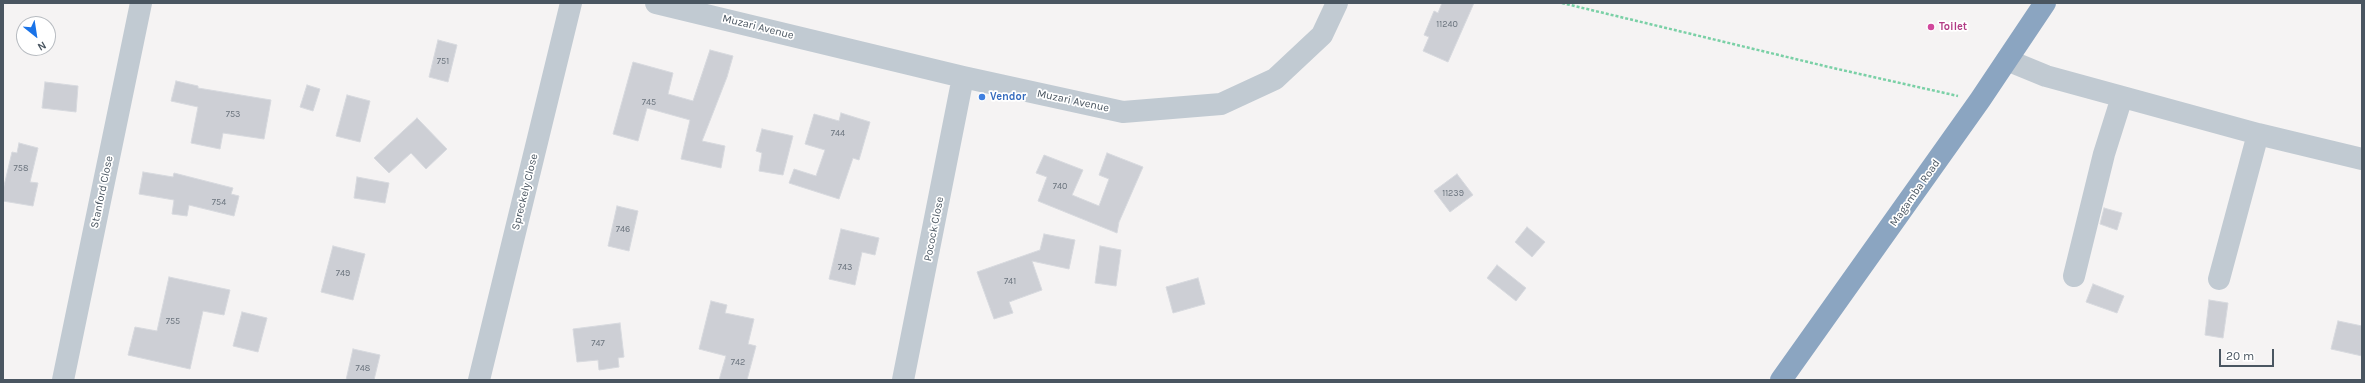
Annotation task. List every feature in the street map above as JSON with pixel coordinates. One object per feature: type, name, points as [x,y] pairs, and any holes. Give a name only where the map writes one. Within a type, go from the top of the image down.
[{"type":"highway","name":"Magamba Road","points":[[1781,380],[1980,100],[2045,3]]},
{"type":"street","name":"Stanford Close","points":[[63,380],[141,3]]},
{"type":"street","name":"Spreckely Close","points":[[480,380],[571,3]]},
{"type":"street","name":"Muzari Avenue","points":[[656,3],[964,77],[1123,112],[1221,104],[1275,78],[1322,35],[1337,3]]},
{"type":"street","points":[[2007,60],[2046,76],[2258,134],[2362,159]]},
{"type":"street","name":"Pocock Close","points":[[903,380],[964,77]]},
{"type":"street","points":[[2074,276],[2104,154],[2122,97]]},
{"type":"street","points":[[2219,279],[2258,134]]},
{"type":"path","points":[[1562,3],[1833,68],[1980,100]]},
{"type":"building","points":[[1442,3],[1474,3],[1448,62],[1423,51],[1429,37],[1424,35],[1434,11],[1438,13]]},
{"type":"building","points":[[438,40],[457,45],[448,82],[429,77]]},
{"type":"building","points":[[710,50],[733,56],[727,77],[702,141],[725,146],[721,168],[681,159],[690,120],[647,108],[638,141],[613,134],[633,62],[673,73],[668,94],[693,101]]},
{"type":"building","points":[[176,81],[198,86],[198,88],[271,100],[264,139],[223,133],[220,149],[191,143],[198,107],[171,101]]},
{"type":"building","points":[[45,82],[78,86],[76,112],[42,108]]},
{"type":"building","points":[[307,85],[320,89],[313,111],[300,107]]},
{"type":"building","points":[[347,95],[370,101],[360,142],[336,136]]},
{"type":"building","points":[[841,113],[870,122],[859,160],[853,158],[839,199],[789,183],[794,169],[816,176],[825,150],[805,144],[814,114],[839,121]]},
{"type":"building","points":[[417,118],[447,149],[426,169],[411,153],[389,173],[374,158]]},
{"type":"building","points":[[762,129],[793,136],[783,175],[759,171],[762,153],[756,151]]},
{"type":"building","points":[[19,143],[38,148],[30,182],[38,183],[33,206],[3,201],[3,190],[12,152],[17,153]]},
{"type":"building","points":[[1107,153],[1143,167],[1119,222],[1117,233],[1038,201],[1047,177],[1036,173],[1044,155],[1083,170],[1072,195],[1099,206],[1109,179],[1099,175]]},
{"type":"building","points":[[143,172],[173,177],[174,173],[233,188],[231,194],[239,196],[234,216],[189,205],[187,216],[172,214],[174,200],[139,194]]},
{"type":"building","points":[[1457,174],[1473,195],[1450,212],[1434,191]]},
{"type":"building","points":[[357,177],[389,183],[385,203],[354,198]]},
{"type":"building","points":[[617,206],[638,211],[629,251],[608,246]]},
{"type":"building","points":[[2104,208],[2122,213],[2117,230],[2100,224]]},
{"type":"building","points":[[1527,227],[1545,242],[1532,257],[1515,242]]},
{"type":"building","points":[[841,229],[879,238],[875,255],[862,252],[855,285],[829,279]]},
{"type":"building","points":[[1044,234],[1075,240],[1069,269],[1032,261],[1042,290],[1009,302],[1013,313],[994,319],[977,272],[1040,250]]},
{"type":"building","points":[[333,246],[365,254],[353,300],[321,292]]},
{"type":"building","points":[[1100,246],[1121,250],[1116,286],[1095,283]]},
{"type":"building","points":[[1497,265],[1526,288],[1516,301],[1487,278]]},
{"type":"building","points":[[169,277],[230,290],[224,315],[203,311],[190,369],[128,355],[135,327],[157,331]]},
{"type":"building","points":[[1198,278],[1205,304],[1173,313],[1166,287]]},
{"type":"building","points":[[2093,284],[2124,296],[2117,313],[2086,302]]},
{"type":"building","points":[[2209,300],[2228,303],[2223,338],[2205,335]]},
{"type":"building","points":[[711,301],[727,305],[725,313],[754,319],[748,344],[756,346],[747,380],[719,380],[726,356],[699,349]]},
{"type":"building","points":[[242,312],[267,318],[258,352],[233,346]]},
{"type":"building","points":[[2338,321],[2362,326],[2362,356],[2331,349]]},
{"type":"building","points":[[620,323],[624,357],[618,358],[619,367],[599,370],[598,360],[577,362],[573,329]]},
{"type":"building","points":[[353,349],[380,355],[374,380],[346,380]]},
{"type":"place","name":"Toilet","points":[[1931,27]]},
{"type":"place","name":"Vendor","points":[[982,97]]}]
